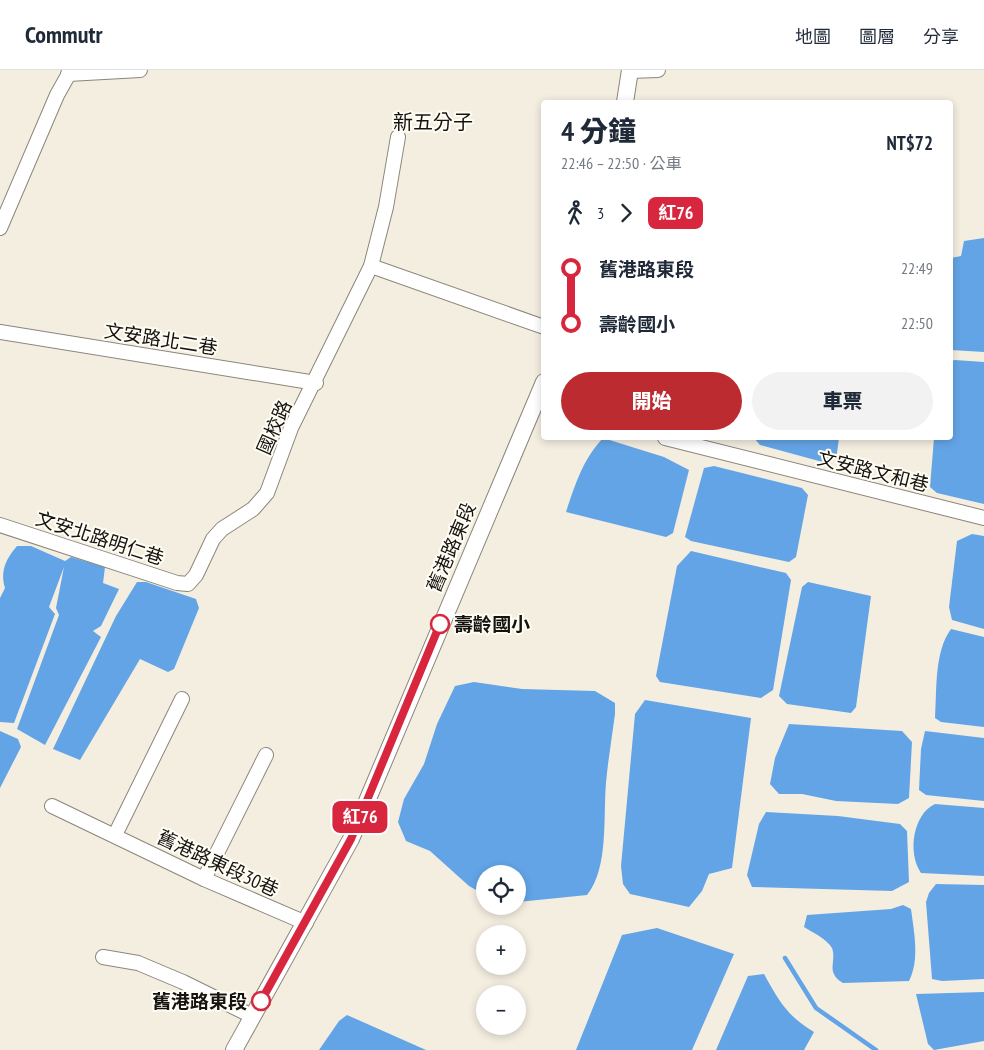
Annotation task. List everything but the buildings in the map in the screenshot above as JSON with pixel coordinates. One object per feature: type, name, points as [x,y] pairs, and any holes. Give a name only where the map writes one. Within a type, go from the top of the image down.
[{"type":"street","points":[[0,228],[57,95],[70,72],[140,70]]},
{"type":"street","points":[[625,100],[630,71],[658,70]]},
{"type":"street","name":"國校路","points":[[188,584],[196,575],[213,538],[222,529],[253,509],[266,493],[291,428],[316,382],[371,266],[386,207],[398,137]]},
{"type":"street","points":[[371,266],[541,326]]},
{"type":"street","name":"文安路北二巷","points":[[0,332],[316,382]]},
{"type":"street","name":"舊港路東段","points":[[234,1050],[351,839],[538,406]]},
{"type":"street","name":"文安路文和巷","points":[[673,440],[984,518]]},
{"type":"street","name":"文安北路明仁巷","points":[[0,526],[177,583],[188,584]]},
{"type":"street","points":[[115,835],[182,699]]},
{"type":"street","points":[[204,879],[266,755]]},
{"type":"street","name":"舊港路東段30巷","points":[[52,806],[204,879],[306,923]]},
{"type":"street","points":[[103,957],[138,963],[184,982],[252,1016]]},
{"type":"water","points":[[984,238],[984,352],[953,350],[953,258],[961,256],[964,241]]},
{"type":"water","points":[[953,360],[984,362],[984,504],[937,493],[930,487],[934,440],[953,440]]},
{"type":"water","points":[[601,440],[609,440],[664,457],[689,470],[673,533],[666,537],[566,512],[576,482]]},
{"type":"water","points":[[756,440],[839,440],[837,453],[830,464],[760,445]]},
{"type":"water","points":[[714,466],[802,488],[808,495],[796,557],[789,562],[691,541],[685,537],[704,468]]},
{"type":"water","points":[[972,534],[984,536],[984,629],[952,620],[949,607],[957,541]]},
{"type":"water","points":[[17,546],[31,546],[65,561],[71,557],[105,567],[103,583],[119,589],[101,626],[93,631],[101,637],[45,745],[17,729],[59,615],[56,608],[64,567],[49,607],[55,614],[14,723],[0,722],[0,598],[5,588],[3,576],[5,566]]},
{"type":"water","points":[[691,551],[786,573],[791,580],[773,690],[761,698],[660,682],[656,676],[677,566]]},
{"type":"water","points":[[137,582],[146,582],[196,599],[199,608],[174,669],[168,672],[140,659],[80,760],[53,749],[116,616]]},
{"type":"water","points":[[808,582],[871,596],[856,707],[851,713],[787,704],[779,696],[802,587]]},
{"type":"water","points":[[951,629],[984,637],[984,727],[941,722],[935,718],[939,660]]},
{"type":"water","points":[[474,682],[522,689],[595,691],[615,703],[606,783],[602,856],[594,884],[587,895],[526,901],[526,865],[476,865],[476,890],[469,886],[430,851],[406,841],[398,822],[404,799],[424,764],[437,724],[455,686]]},
{"type":"water","points":[[645,700],[751,718],[732,868],[709,874],[702,891],[689,907],[630,894],[623,884],[621,866],[635,714]]},
{"type":"water","points":[[789,724],[902,731],[912,742],[909,798],[898,804],[836,801],[802,794],[779,794],[770,784],[775,758]]},
{"type":"water","points":[[0,731],[18,739],[21,747],[0,788]]},
{"type":"water","points":[[925,731],[984,738],[984,801],[926,795],[919,790],[921,749]]},
{"type":"water","points":[[935,804],[984,808],[984,876],[921,873],[914,855],[914,835],[922,816]]},
{"type":"water","points":[[766,812],[838,816],[900,824],[907,831],[909,882],[892,891],[752,887],[747,875],[759,824]]},
{"type":"water","points":[[936,884],[984,885],[984,979],[942,981],[932,979],[926,902],[929,893]]},
{"type":"water","points":[[903,905],[911,909],[915,936],[914,964],[909,981],[843,983],[834,975],[833,953],[830,945],[804,927],[807,915],[891,909]]},
{"type":"water","points":[[657,928],[734,954],[692,1050],[576,1050],[622,935]]},
{"type":"water","points":[[764,974],[790,1014],[814,1032],[804,1050],[716,1050],[748,976]]},
{"type":"water","points":[[984,992],[984,1041],[934,1050],[928,1044],[916,994]]},
{"type":"water","points":[[347,1015],[426,1050],[319,1050],[339,1021]]},
{"type":"waterway","points":[[785,958],[816,1008],[876,1050]]},
{"type":"bus line","name":"紅76","points":[[261,1001],[351,839],[440,624]]},
{"type":"place","name":"壽齡國小","points":[[440,624]]},
{"type":"place","name":"舊港路東段","points":[[261,1001]]},
{"type":"district","name":"新五分子","points":[[433,122]]}]
